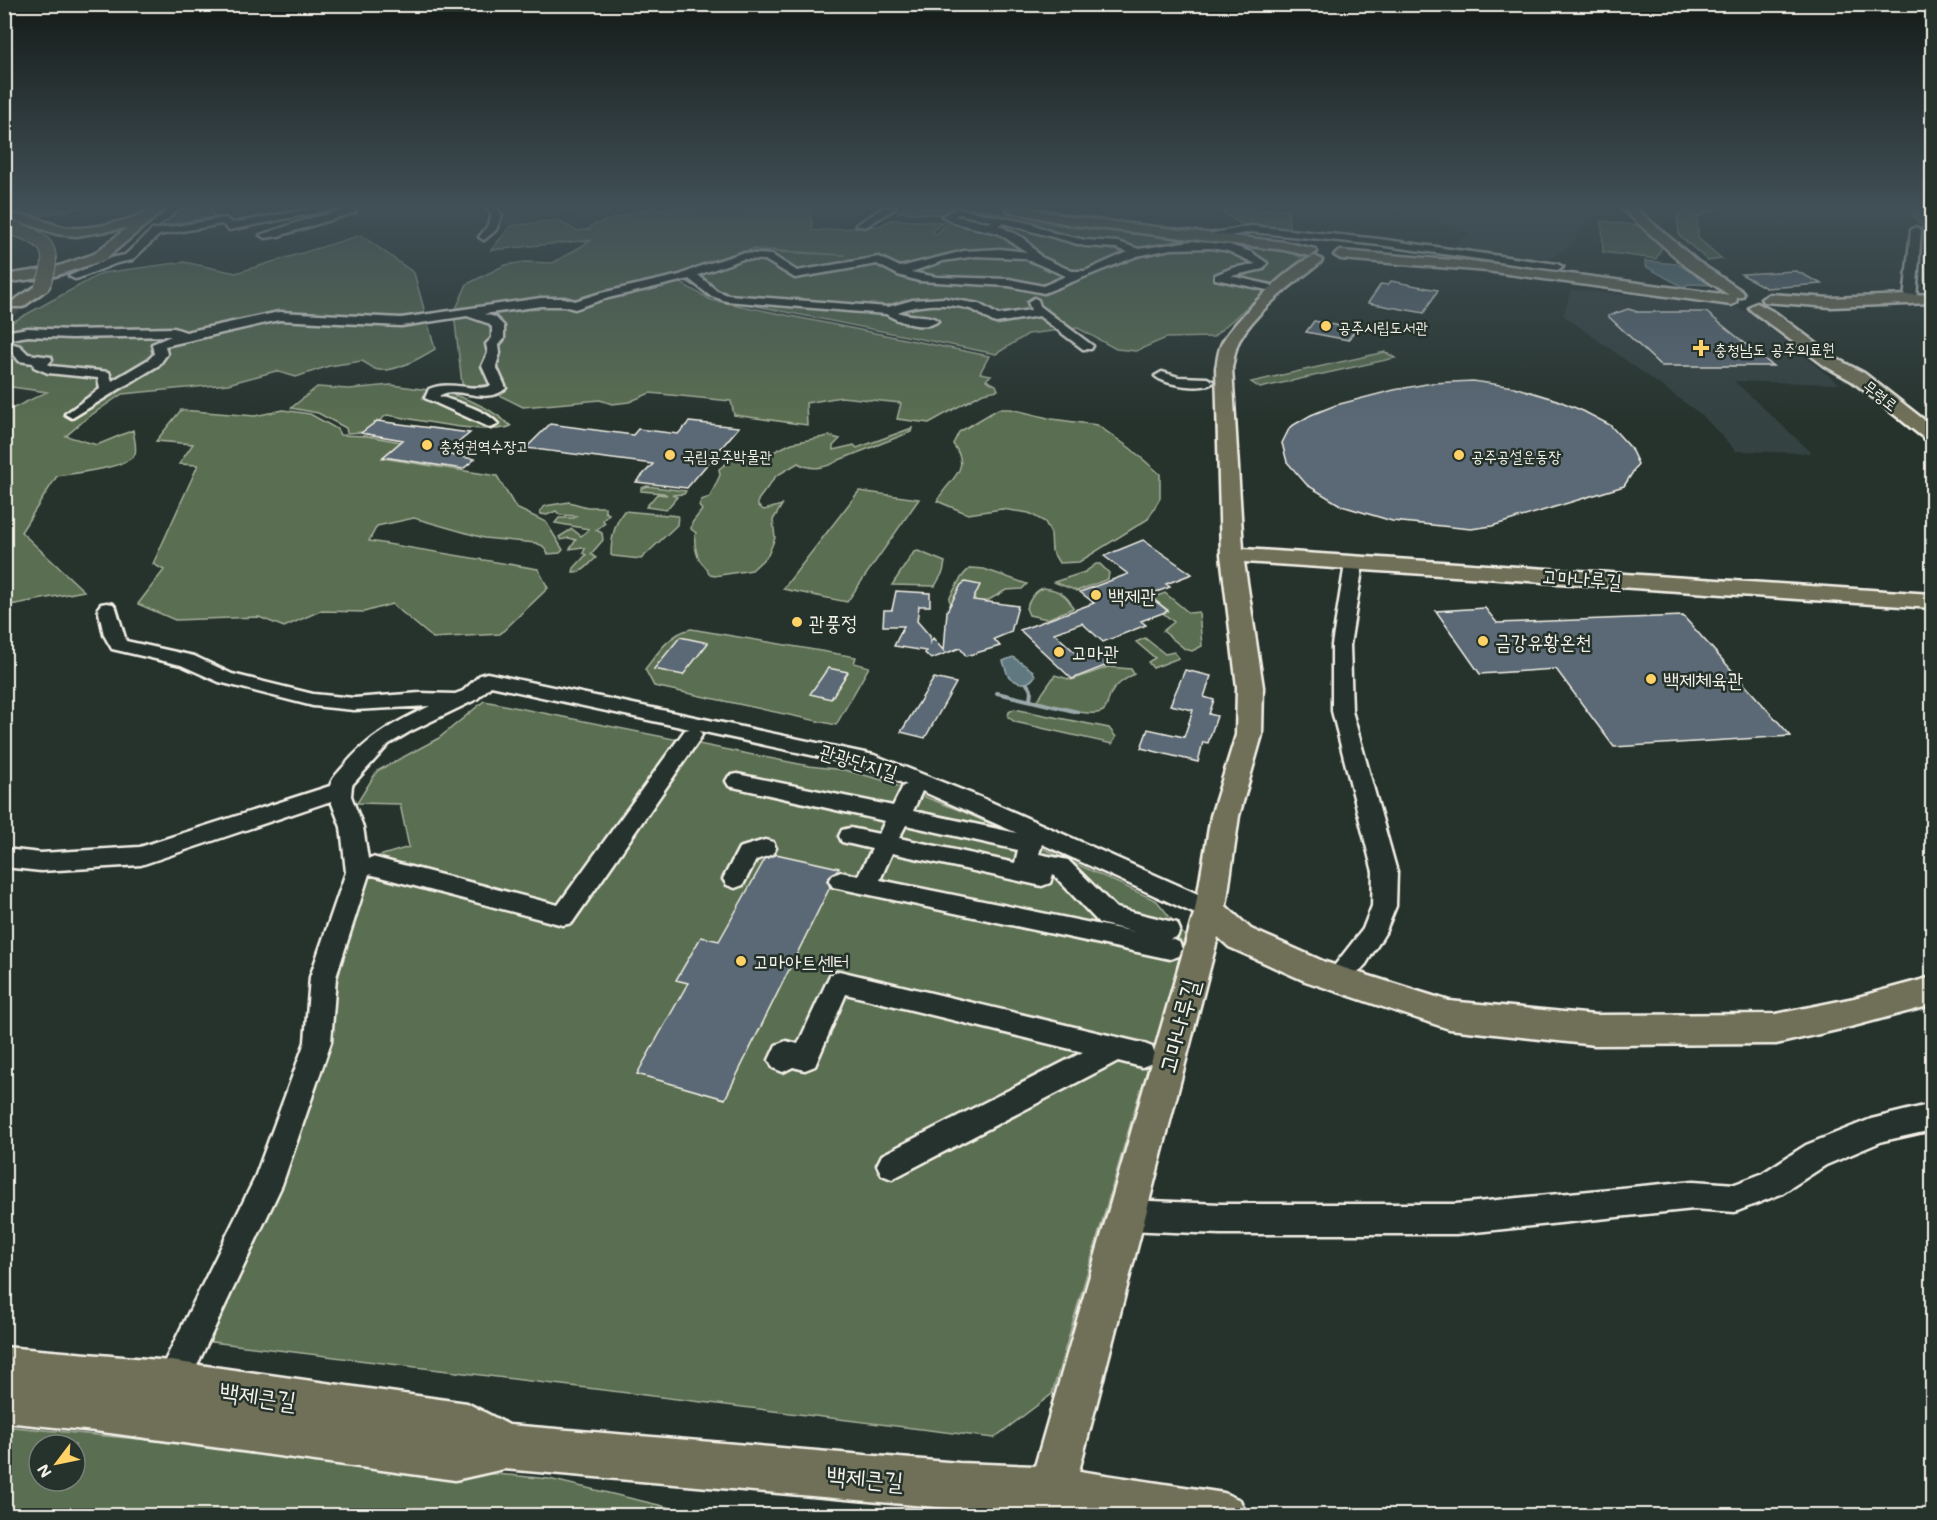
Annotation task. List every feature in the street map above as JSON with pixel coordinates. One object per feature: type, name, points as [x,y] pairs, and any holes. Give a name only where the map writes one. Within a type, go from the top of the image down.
[{"type":"main road","points":[[11,304],[30,279]]},
{"type":"main road","points":[[11,304],[42,286],[45,279]]},
{"type":"main road","name":"고마나루길","points":[[1051,1490],[1210,910],[1225,816],[1249,735],[1250,687],[1232,555],[1224,368],[1230,343],[1242,327],[1292,279]]},
{"type":"main road","points":[[1565,279],[1808,306],[1932,299]]},
{"type":"main road","name":"무령로","points":[[1719,279],[1753,300],[1844,371],[1858,377],[1932,435]]},
{"type":"main road","name":"고마나루길","points":[[1232,555],[1932,601]]},
{"type":"main road","points":[[1210,910],[1240,938],[1337,979],[1449,1015],[1595,1030],[1776,1029],[1854,1012],[1932,991]]},
{"type":"main road","name":"백제큰길","points":[[4,1368],[171,1383],[467,1425],[504,1447]]},
{"type":"main road","name":"백제큰길","points":[[4,1400],[106,1410],[455,1457],[504,1447],[959,1486],[1051,1490],[1224,1515]]},
{"type":"street","points":[[72,414],[154,362],[161,354],[158,344],[185,336],[279,316],[401,322],[541,302],[564,302],[574,305],[601,296],[636,290],[677,279]]},
{"type":"street","points":[[696,279],[713,293],[726,298],[889,311],[910,321],[932,321]]},
{"type":"street","points":[[936,279],[1030,285],[1044,290]]},
{"type":"street","points":[[1070,279],[1044,290],[1034,303],[1034,307],[1087,346]]},
{"type":"street","points":[[1228,279],[1267,287]]},
{"type":"street","points":[[1910,300],[1912,279]]},
{"type":"street","points":[[889,311],[900,305],[928,301],[970,306],[993,315],[996,319],[1042,312]]},
{"type":"street","points":[[469,313],[490,320],[498,326],[498,339],[492,344],[494,353],[489,366],[499,388],[482,393],[449,388],[439,390],[432,395],[432,399],[474,414],[490,424]]},
{"type":"street","points":[[4,336],[28,332],[71,334],[174,332],[185,336]]},
{"type":"street","points":[[4,345],[16,349],[24,358],[46,360],[39,364],[48,369],[104,375],[107,390]]},
{"type":"street","points":[[1162,376],[1176,381],[1207,382]]},
{"type":"street","points":[[1337,979],[1357,957],[1373,933],[1384,906],[1385,872],[1342,711],[1341,645],[1354,564]]},
{"type":"street","points":[[108,608],[113,635],[119,645],[187,660],[226,678],[323,701],[354,704],[420,699],[458,701]]},
{"type":"street","name":"관광단지길","points":[[458,701],[470,695],[487,679],[867,760],[974,804],[1210,910]]},
{"type":"street","points":[[171,1383],[267,1185],[318,1042],[323,977],[358,872],[352,827],[340,796],[341,783],[382,739],[458,701]]},
{"type":"street","points":[[372,866],[563,916],[692,735]]},
{"type":"street","points":[[737,781],[1031,844],[1026,861],[1060,866],[1108,916],[1169,939],[841,881]]},
{"type":"street","points":[[4,858],[41,862],[141,856],[341,790]]},
{"type":"street","points":[[866,886],[911,791]]},
{"type":"street","points":[[850,836],[1078,884]]},
{"type":"street","points":[[735,879],[747,854],[765,848]]},
{"type":"street","points":[[783,1060],[786,1053],[805,1058],[839,982],[1129,1052],[892,1165]]},
{"type":"street","points":[[1127,1215],[1220,1219],[1456,1219],[1694,1195],[1735,1198],[1771,1184],[1816,1155],[1848,1141],[1881,1128],[1932,1117]]},
{"type":"shaded area","name":"충청남도 공주의료원","points":[[1572,290],[1728,304],[1750,313],[1839,384],[1734,381],[1812,453],[1736,451],[1702,415],[1563,315]]},
{"type":"green space","points":[[91,279],[416,279],[435,349],[389,370],[375,369],[362,361],[329,366],[296,377],[276,371],[228,384],[122,394],[87,418],[66,436],[97,445],[133,430],[135,454],[130,459],[112,466],[57,476],[21,532],[84,591],[5,606],[5,412],[47,392],[5,386],[5,326]]},
{"type":"green space","points":[[477,279],[673,279],[711,300],[989,356],[980,373],[991,375],[986,380],[996,385],[998,390],[983,393],[929,423],[897,419],[901,403],[841,397],[806,403],[807,425],[734,415],[731,401],[650,393],[629,402],[612,404],[600,400],[523,407],[499,395],[462,384],[454,313],[467,284]]},
{"type":"green space","points":[[681,279],[1278,279],[1213,337],[1166,338],[1136,351],[1116,349],[1078,328],[1028,334],[996,354],[716,298]]},
{"type":"green space","points":[[1385,352],[1395,358],[1260,388],[1251,382]]},
{"type":"green space","points":[[391,385],[455,395],[483,407],[511,426],[501,429],[470,428],[387,415],[364,432],[347,433],[346,428],[318,413],[291,408],[317,387],[349,389]]},
{"type":"green space","points":[[998,409],[1011,409],[1052,419],[1097,425],[1130,448],[1160,474],[1160,498],[1148,519],[1079,562],[1059,563],[1052,551],[1051,534],[1045,522],[1029,513],[1002,509],[968,514],[937,501],[960,468],[959,453],[953,444],[959,432]]},
{"type":"green space","points":[[181,410],[255,416],[283,410],[310,414],[337,429],[340,435],[367,436],[401,442],[382,458],[497,476],[516,508],[546,522],[563,550],[560,553],[548,554],[543,546],[536,543],[484,538],[414,518],[377,526],[369,541],[538,569],[548,588],[500,634],[433,638],[392,604],[364,612],[320,611],[284,627],[259,617],[175,620],[138,604],[164,570],[153,564],[198,465],[179,464],[193,444],[156,441]]},
{"type":"green space","points":[[912,428],[911,432],[829,465],[814,468],[798,463],[776,476],[758,500],[758,506],[764,510],[782,505],[773,520],[775,538],[768,555],[752,570],[714,576],[709,574],[698,556],[695,543],[696,533],[691,529],[692,523],[702,510],[699,506],[701,500],[710,497],[720,475],[719,469],[741,452],[765,456],[792,443],[829,436],[840,439],[833,446],[833,450],[854,445],[857,448]]},
{"type":"green space","points":[[647,486],[686,491],[684,494],[672,495],[677,497],[666,510],[646,507],[657,494],[667,495],[641,491],[641,488]]},
{"type":"green space","points":[[859,491],[919,499],[847,602],[783,589]]},
{"type":"green space","points":[[569,502],[587,507],[605,507],[605,512],[609,514],[603,520],[605,523],[596,530],[602,533],[603,540],[591,554],[596,558],[577,572],[573,572],[574,568],[586,555],[583,553],[585,549],[582,547],[570,549],[576,540],[569,538],[561,540],[559,537],[572,529],[581,536],[589,529],[555,523],[559,518],[576,516],[560,515],[556,511],[547,515],[541,514],[540,511],[545,506]]},
{"type":"green space","points":[[624,511],[678,516],[677,525],[641,559],[613,556],[611,549],[614,532]]},
{"type":"green space","points":[[918,551],[945,562],[943,572],[935,586],[892,585],[914,552]]},
{"type":"green space","points":[[1096,564],[1100,564],[1109,573],[1108,579],[1077,591],[1054,582],[1085,572]]},
{"type":"green space","points":[[971,568],[984,569],[1027,584],[1022,589],[1006,590],[987,601],[951,604],[949,599],[956,586]]},
{"type":"green space","points":[[1043,588],[1061,594],[1073,608],[1047,619],[1029,615],[1026,608],[1029,602]]},
{"type":"green space","points":[[1165,593],[1189,613],[1199,612],[1202,646],[1192,651],[1185,649],[1163,631],[1174,622],[1163,613],[1168,610],[1152,598]]},
{"type":"green space","points":[[691,629],[856,657],[854,663],[869,667],[836,725],[654,686],[645,669],[670,639]]},
{"type":"green space","points":[[1145,638],[1165,654],[1174,652],[1179,658],[1153,668],[1148,662],[1155,658],[1136,642]]},
{"type":"green space","points":[[1108,667],[1131,669],[1134,674],[1114,688],[1105,709],[1100,712],[1083,713],[1037,701],[1055,675],[1072,680]]},
{"type":"green space","points":[[484,701],[809,766],[844,770],[879,779],[964,812],[1157,901],[1185,936],[1152,1058],[1138,1098],[1052,1394],[994,1438],[204,1341],[322,1048],[366,860],[409,847],[400,804],[357,803],[377,771],[439,738]]},
{"type":"green space","points":[[1014,709],[1109,728],[1116,737],[1112,744],[1015,722],[1008,717],[1009,712]]},
{"type":"green space","points":[[4,1426],[76,1433],[27,1433],[27,1493],[87,1493],[87,1434],[549,1479],[701,1515],[5,1515]]},
{"type":"water","points":[[1668,279],[1704,279],[1715,285],[1689,284],[1683,287]]},
{"type":"water","points":[[1013,657],[1033,671],[1035,676],[1029,682],[1015,681],[1008,676],[1003,661]]},
{"type":"building","points":[[1750,279],[1812,279],[1822,284],[1766,288]]},
{"type":"building","points":[[1391,281],[1438,290],[1424,313],[1368,303],[1381,284],[1388,285]]},
{"type":"building","name":"충청남도 공주의료원","points":[[1628,309],[1638,312],[1706,312],[1773,366],[1661,366],[1608,316]]},
{"type":"building","name":"공주시립도서관","points":[[1314,321],[1356,329],[1348,340],[1306,332]]},
{"type":"building","name":"공주공설운동장","points":[[1473,381],[1514,387],[1557,400],[1583,411],[1610,425],[1630,447],[1638,464],[1624,486],[1492,526],[1471,529],[1392,521],[1342,506],[1307,485],[1287,462],[1282,443],[1290,427],[1311,415],[1336,405],[1394,390],[1432,383]]},
{"type":"building","name":"충청권역수장고","points":[[377,421],[470,433],[444,454],[475,459],[463,469],[383,457],[403,440],[361,433]]},
{"type":"building","name":"국립공주박물관","points":[[689,422],[739,427],[687,488],[636,482],[653,464],[526,448],[550,424],[633,435],[638,429],[678,434]]},
{"type":"building","points":[[1143,540],[1192,574],[1166,584],[1170,587],[1148,595],[1168,611],[1141,621],[1146,625],[1103,642],[1082,623],[1054,633],[1079,656],[1100,648],[1115,662],[1072,679],[1020,630],[1094,603],[1080,592],[1128,574],[1104,556]]},
{"type":"building","points":[[965,582],[980,585],[973,600],[1018,606],[1011,632],[994,639],[1000,646],[966,656],[960,648],[931,659],[925,653],[926,651],[894,646],[904,626],[883,626],[884,610],[892,610],[896,591],[930,593],[930,606],[919,606],[917,621],[930,636],[930,643],[933,638],[944,651],[947,611],[961,585]]},
{"type":"building","name":"백제체육관","points":[[1485,608],[1497,623],[1683,616],[1791,736],[1614,747],[1556,669],[1480,674],[1436,611]]},
{"type":"building","points":[[680,637],[708,643],[683,675],[654,669]]},
{"type":"building","points":[[828,668],[848,672],[831,699],[810,694]]},
{"type":"building","points":[[1185,670],[1211,676],[1204,697],[1214,700],[1209,714],[1217,716],[1208,743],[1203,742],[1198,762],[1141,748],[1148,729],[1184,737],[1193,710],[1170,705]]},
{"type":"building","points":[[934,678],[956,683],[925,738],[901,732]]},
{"type":"building","name":"고마아트센터","points":[[776,854],[839,868],[827,880],[830,887],[725,1099],[637,1074],[688,983],[676,980],[701,937],[719,941],[765,859]]},
{"type":"waterway","points":[[1027,684],[1031,690],[1030,701]]},
{"type":"waterway","points":[[997,693],[1030,701]]},
{"type":"waterway","points":[[1030,701],[1078,712]]},
{"type":"tunnel","points":[[1561,279],[1562,284]]},
{"type":"tunnel","points":[[4,314],[18,304]]},
{"type":"place","name":"공주시립도서관","points":[[1326,326]]},
{"type":"place","name":"충청남도 공주의료원","points":[[1701,348]]},
{"type":"place","name":"충청권역수장고","points":[[427,445]]},
{"type":"place","name":"국립공주박물관","points":[[670,455]]},
{"type":"place","name":"공주공설운동장","points":[[1459,455]]},
{"type":"place","name":"백제관","points":[[1096,595]]},
{"type":"place","name":"관풍정","points":[[797,622]]},
{"type":"place","name":"금강유황온천","points":[[1483,641]]},
{"type":"place","name":"고마관","points":[[1059,652]]},
{"type":"place","name":"백제체육관","points":[[1651,679]]},
{"type":"place","name":"고마아트센터","points":[[741,961]]}]
